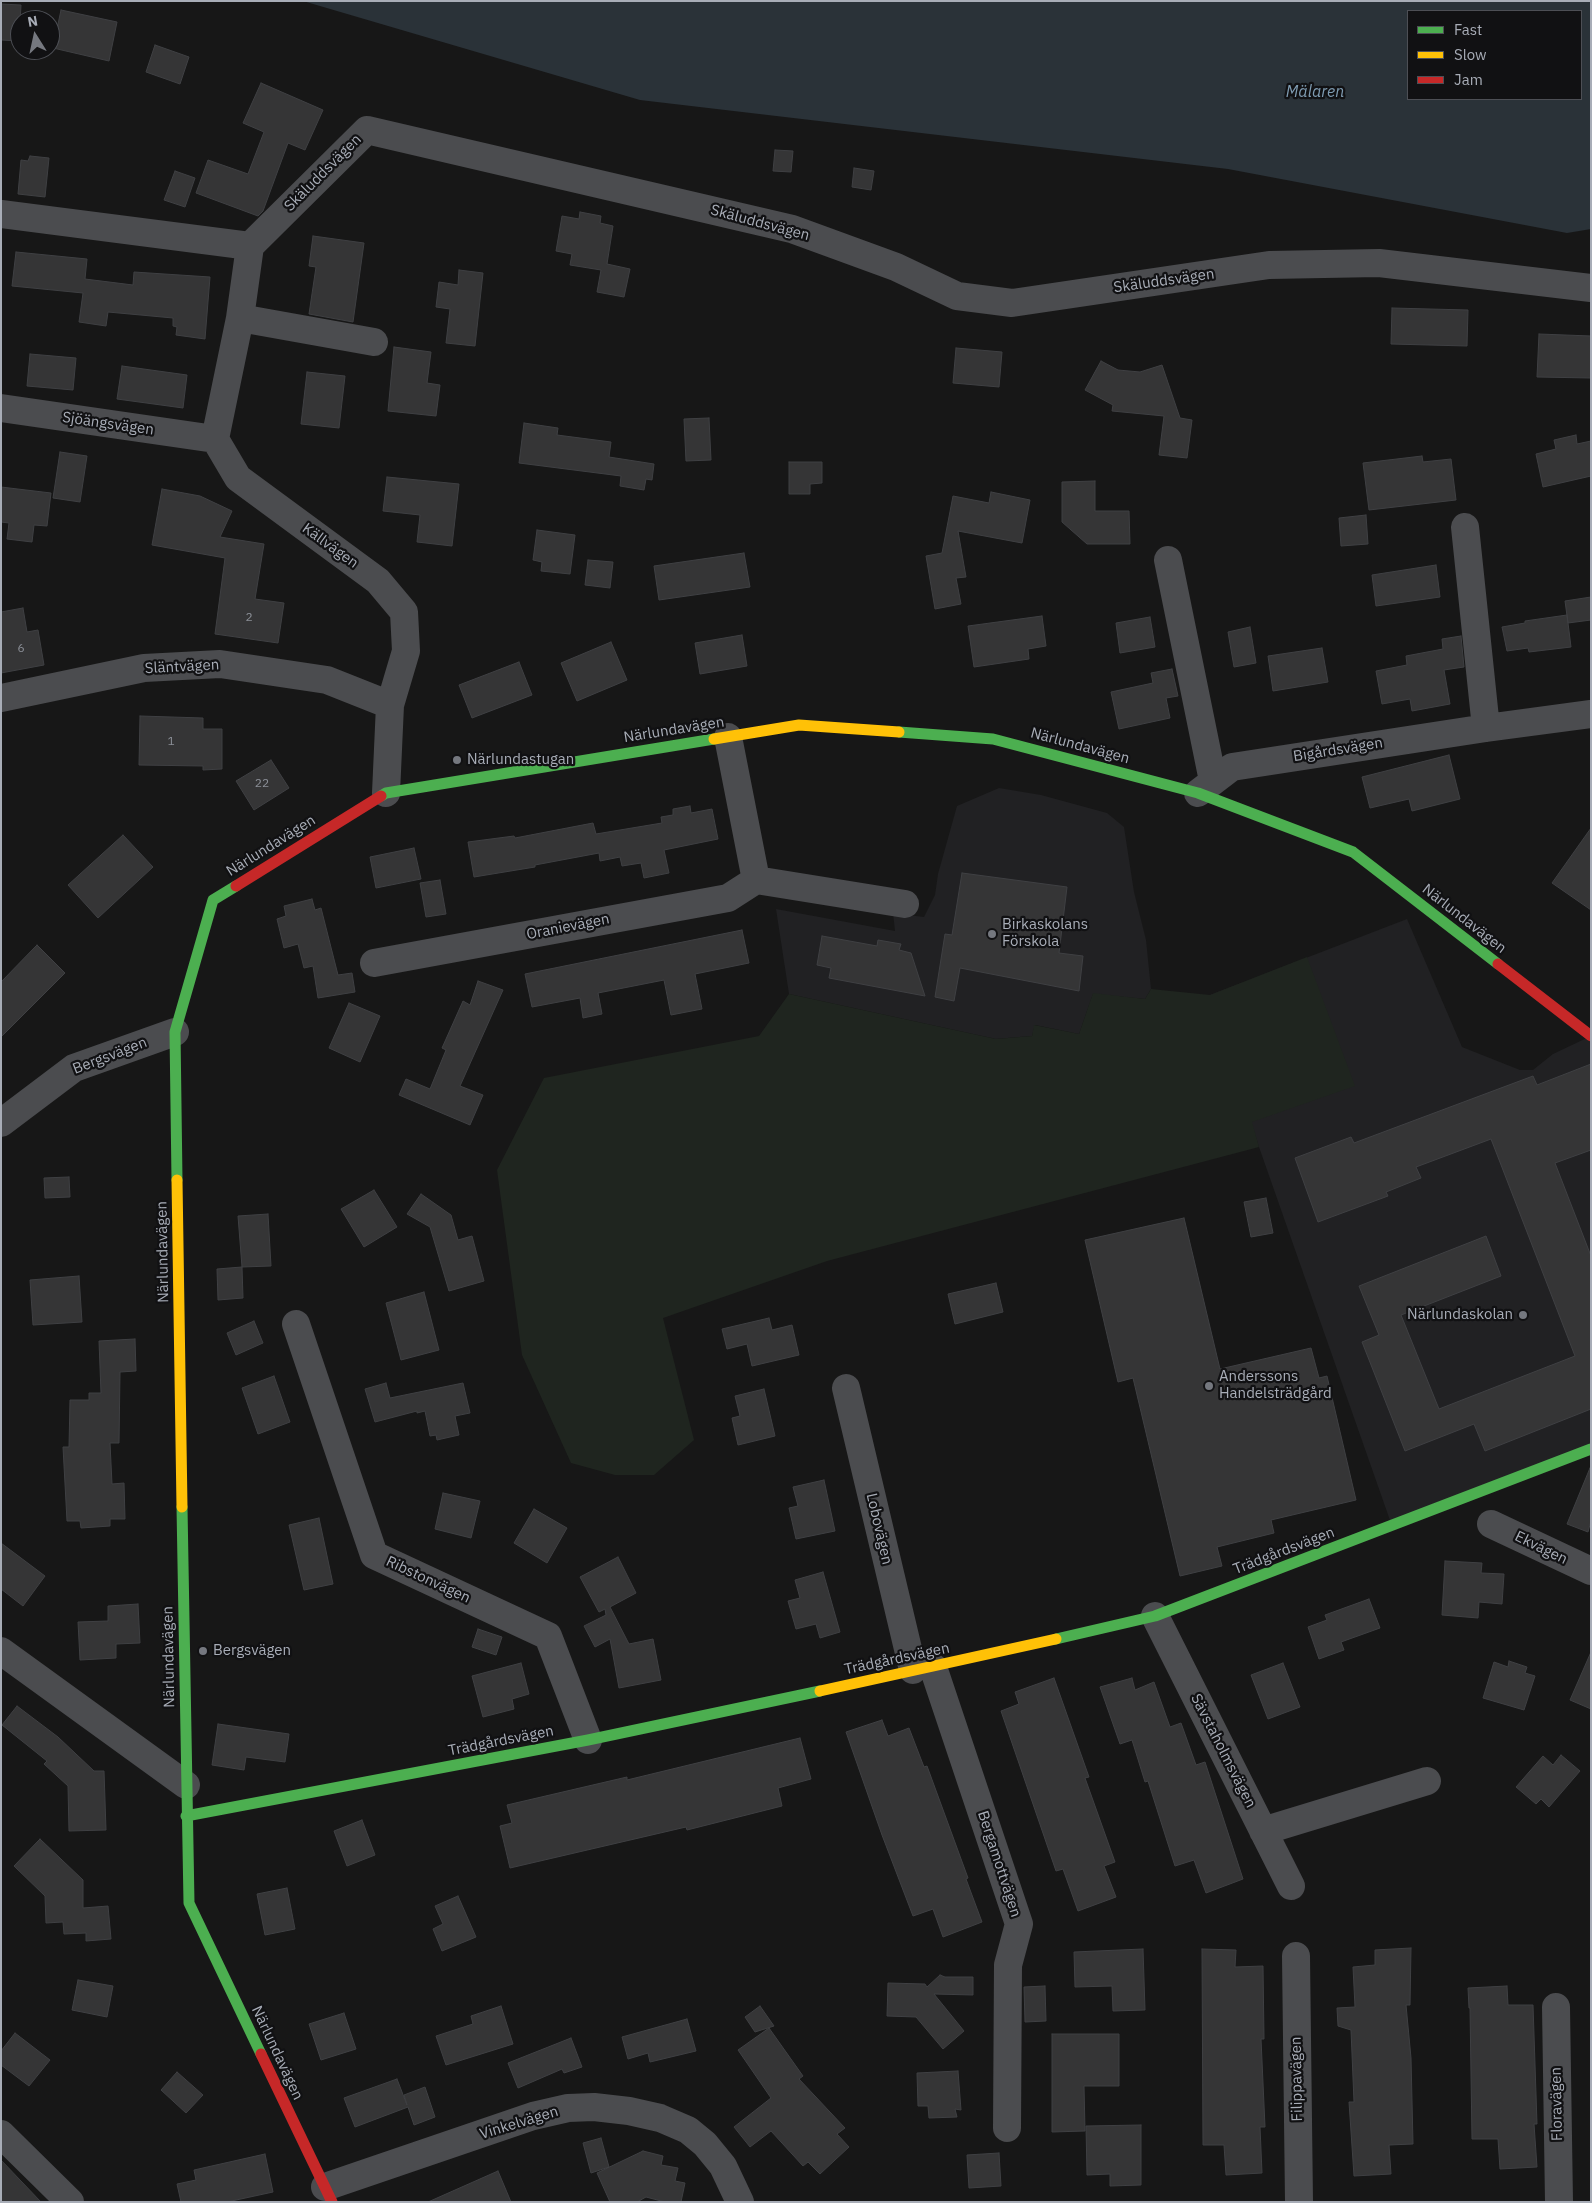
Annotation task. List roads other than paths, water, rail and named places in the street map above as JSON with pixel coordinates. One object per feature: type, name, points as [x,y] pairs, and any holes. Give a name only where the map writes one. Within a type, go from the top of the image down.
[{"type":"street","name":"Skäluddsvägen","points":[[250,246],[367,130],[792,229],[896,267],[957,296],[1012,303],[1270,265],[1379,264],[1591,288]]},
{"type":"street","points":[[1,214],[250,246],[240,318],[215,439]]},
{"type":"street","points":[[240,318],[374,342]]},
{"type":"street","name":"Sjöängsvägen","points":[[1,408],[215,439]]},
{"type":"street","name":"Källvägen","points":[[215,439],[238,478],[378,581],[404,612],[406,651],[390,705],[386,793]]},
{"type":"street","points":[[1465,527],[1486,728]]},
{"type":"street","points":[[1168,560],[1206,787]]},
{"type":"street","name":"Släntvägen","points":[[1,698],[144,668],[220,664],[327,680],[390,705]]},
{"type":"street","name":"Bigårdsvägen","points":[[1206,787],[1232,767],[1591,714]]},
{"type":"street","name":"Närlundavägen","points":[[328,2194],[189,1903],[186,1816],[174,1032],[213,900],[386,793],[799,725],[993,739],[1206,787],[1353,852],[1591,1036]]},
{"type":"street","points":[[728,737],[756,880],[904,904]]},
{"type":"street","name":"Oranievägen","points":[[374,963],[728,898],[756,880]]},
{"type":"street","name":"Bergsvägen","points":[[1,1123],[74,1068],[174,1032]]},
{"type":"street","name":"Ribstonvägen","points":[[296,1324],[374,1555],[548,1636],[588,1740]]},
{"type":"street","name":"Lobovägen","points":[[846,1388],[923,1669]]},
{"type":"street","name":"Trädgårdsvägen","points":[[186,1816],[588,1740],[923,1669],[1155,1616],[1591,1449]]},
{"type":"street","name":"Ekvägen","points":[[1491,1524],[1591,1571]]},
{"type":"street","name":"Sävstaholmsvägen","points":[[1155,1616],[1291,1886]]},
{"type":"street","points":[[1,1651],[186,1785]]},
{"type":"street","name":"Bergamottvägen","points":[[923,1669],[1019,1924],[1008,1965],[1007,2128]]},
{"type":"street","points":[[1263,1831],[1427,1781]]},
{"type":"street","name":"Filippavägen","points":[[1296,1956],[1299,2202]]},
{"type":"street","name":"Floravägen","points":[[1556,2006],[1559,2202]]},
{"type":"street","name":"Vinkelvägen","points":[[328,2194],[533,2116],[568,2108],[594,2107],[629,2111],[660,2118],[688,2130],[705,2144],[723,2166],[740,2202]]},
{"type":"street","points":[[1,2134],[70,2202]]},
{"type":"water","name":"Mälaren","points":[[303,1],[1591,1],[1591,229],[1567,233],[1228,169],[640,100]]},
{"type":"place","name":"Närlundastugan","points":[[457,760]]},
{"type":"place","name":"Birkaskolans Förskola","points":[[992,934]]},
{"type":"place","name":"Närlundaskolan","points":[[1523,1315]]},
{"type":"place","name":"Anderssons Handelsträdgård","points":[[1209,1386]]},
{"type":"place","name":"Bergsvägen","points":[[203,1651]]}]
